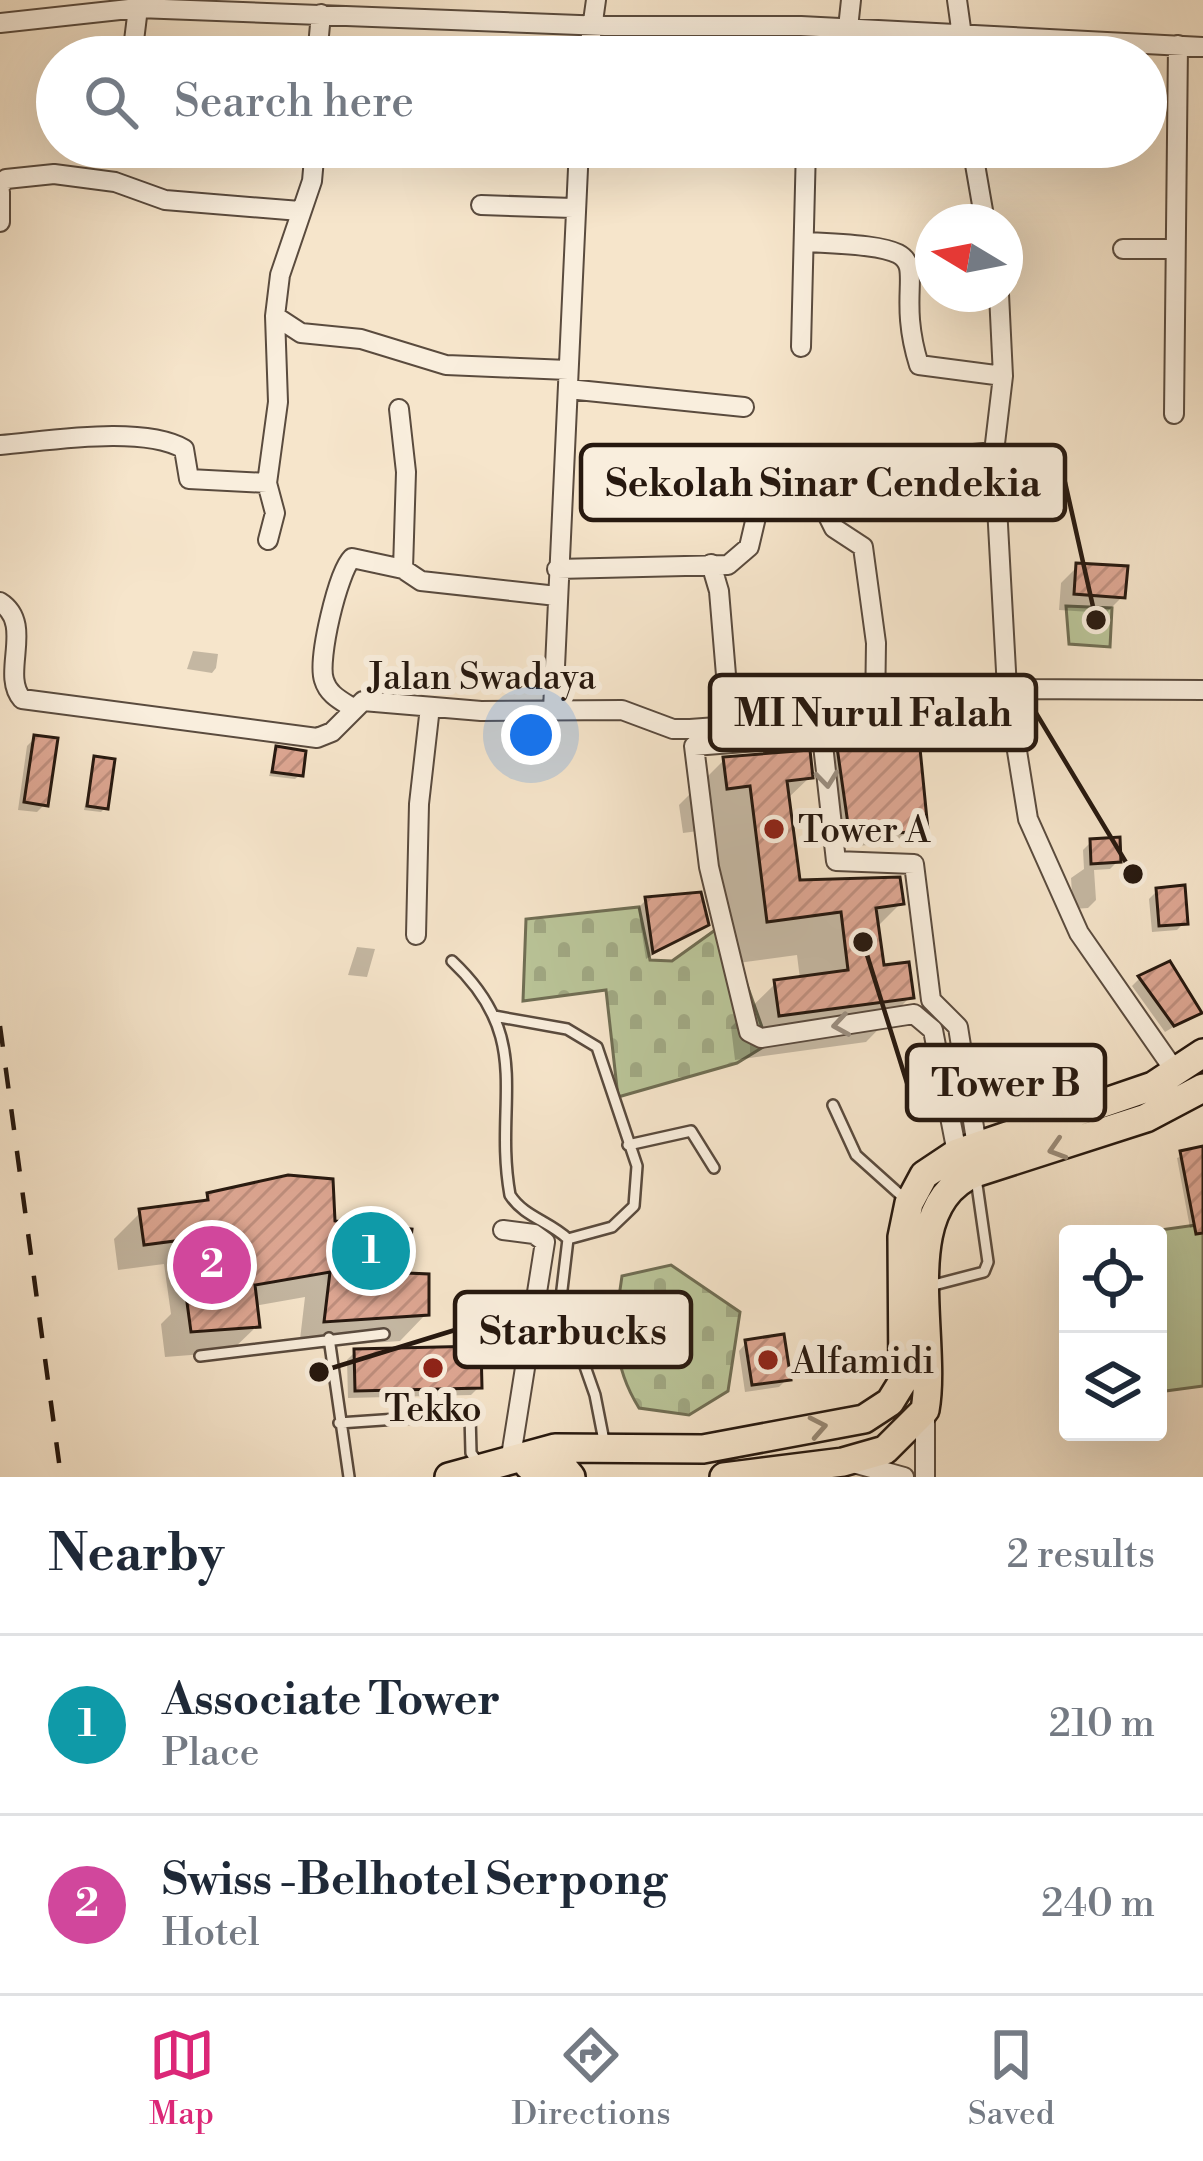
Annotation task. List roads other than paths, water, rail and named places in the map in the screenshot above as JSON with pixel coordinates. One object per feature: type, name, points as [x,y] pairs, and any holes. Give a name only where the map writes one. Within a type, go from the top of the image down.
[{"type":"main road","points":[[483,1470],[511,1456],[555,1448],[704,1449],[864,1418],[890,1402],[903,1381],[902,1238],[909,1202],[924,1175],[1177,1074],[1203,1053]]},
{"type":"main road","points":[[724,1477],[842,1462],[885,1450],[925,1410],[926,1243],[932,1212],[970,1157],[1058,1149],[1173,1105],[1203,1088]]},
{"type":"main road","points":[[1173,1105],[1203,1113]]},
{"type":"main road","points":[[449,1477],[554,1464],[571,1477]]},
{"type":"street","points":[[591,36],[596,0]]},
{"type":"street","points":[[844,36],[851,0]]},
{"type":"street","points":[[957,0],[964,34]]},
{"type":"street","points":[[0,23],[138,4],[592,25],[848,28],[1003,36]]},
{"type":"street","points":[[134,36],[138,4]]},
{"type":"street","points":[[319,36],[321,14]]},
{"type":"street","points":[[1167,44],[1203,47]]},
{"type":"street","points":[[1174,414],[1178,45]]},
{"type":"street","points":[[268,540],[275,513],[267,483],[278,402],[275,316],[280,275],[311,168]]},
{"type":"street","points":[[553,710],[577,168]]},
{"type":"street","points":[[801,347],[806,168]]},
{"type":"street","points":[[976,168],[982,204]]},
{"type":"street","points":[[0,222],[0,189],[6,179],[54,174],[115,182],[165,200],[300,211]]},
{"type":"street","points":[[481,205],[573,208]]},
{"type":"street","points":[[807,242],[884,245],[900,252],[910,267],[919,364],[1003,376]]},
{"type":"street","points":[[1123,249],[1174,249]]},
{"type":"street","points":[[1000,312],[1003,376],[994,452],[1007,689],[1019,782],[1040,850],[1079,933],[1177,1074]]},
{"type":"street","points":[[275,316],[302,333],[361,339],[446,365],[744,407]]},
{"type":"street","points":[[399,409],[406,472],[403,569]]},
{"type":"street","points":[[0,445],[102,437],[172,444],[184,449],[189,478],[267,483]]},
{"type":"street","points":[[891,462],[994,452]]},
{"type":"street","points":[[850,487],[833,494],[828,517],[835,528],[863,547],[876,644],[875,711]]},
{"type":"street","points":[[557,569],[728,565],[743,556],[757,513]]},
{"type":"street","points":[[351,707],[333,696],[323,680],[322,658],[342,571],[352,558],[403,569],[422,581],[556,596]]},
{"type":"street","points":[[711,564],[719,591],[730,723]]},
{"type":"street","name":"Jalan Swadaya","points":[[0,602],[8,605],[16,625],[14,683],[22,699],[317,738],[332,732],[351,707],[363,701],[430,707],[622,710],[673,729],[875,711],[1007,689],[1203,690]]},
{"type":"street","points":[[416,935],[418,821],[430,707]]},
{"type":"street","points":[[944,1088],[932,1030],[914,1014],[761,1037],[749,1032],[709,867],[694,746],[822,736],[836,861],[914,864],[931,1000],[958,1027],[970,1157]]},
{"type":"street","points":[[950,1117],[970,1157]]},
{"type":"street","points":[[502,1230],[545,1242],[511,1456]]},
{"type":"street","points":[[925,1410],[925,1477]]},
{"type":"street","points":[[842,1462],[881,1467],[904,1477]]},
{"type":"lane","points":[[452,961],[481,989],[494,1016],[511,1103],[510,1195],[520,1210],[552,1224],[568,1239]]},
{"type":"lane","points":[[494,1016],[588,1038],[604,1059],[637,1166],[634,1206],[612,1227],[568,1239]]},
{"type":"lane","points":[[833,1105],[856,1155],[909,1202]]},
{"type":"lane","points":[[628,1145],[691,1131],[714,1168]]},
{"type":"lane","points":[[927,1287],[983,1272],[988,1262],[970,1157]]},
{"type":"lane","points":[[568,1239],[561,1298],[595,1395],[605,1448]]},
{"type":"lane","points":[[200,1356],[384,1334]]},
{"type":"lane","points":[[329,1339],[349,1477]]},
{"type":"lane","points":[[339,1423],[470,1414],[471,1453],[483,1470]]},
{"type":"railway","points":[[0,1026],[61,1477]]},
{"type":"place","name":"Sekolah Sinar Cendekia","points":[[1096,620]]},
{"type":"place","name":"Tower A","points":[[774,829]]},
{"type":"place","name":"MI Nurul Falah","points":[[1133,874]]},
{"type":"place","name":"Tower B","points":[[863,942]]},
{"type":"place","name":"Associate Tower","points":[[371,1251]]},
{"type":"place","name":"Swiss -Belhotel Serpong","points":[[212,1265]]},
{"type":"place","name":"Alfamidi","points":[[768,1360]]},
{"type":"place","name":"Tekko","points":[[433,1368]]},
{"type":"place","name":"Starbucks","points":[[319,1372]]}]
